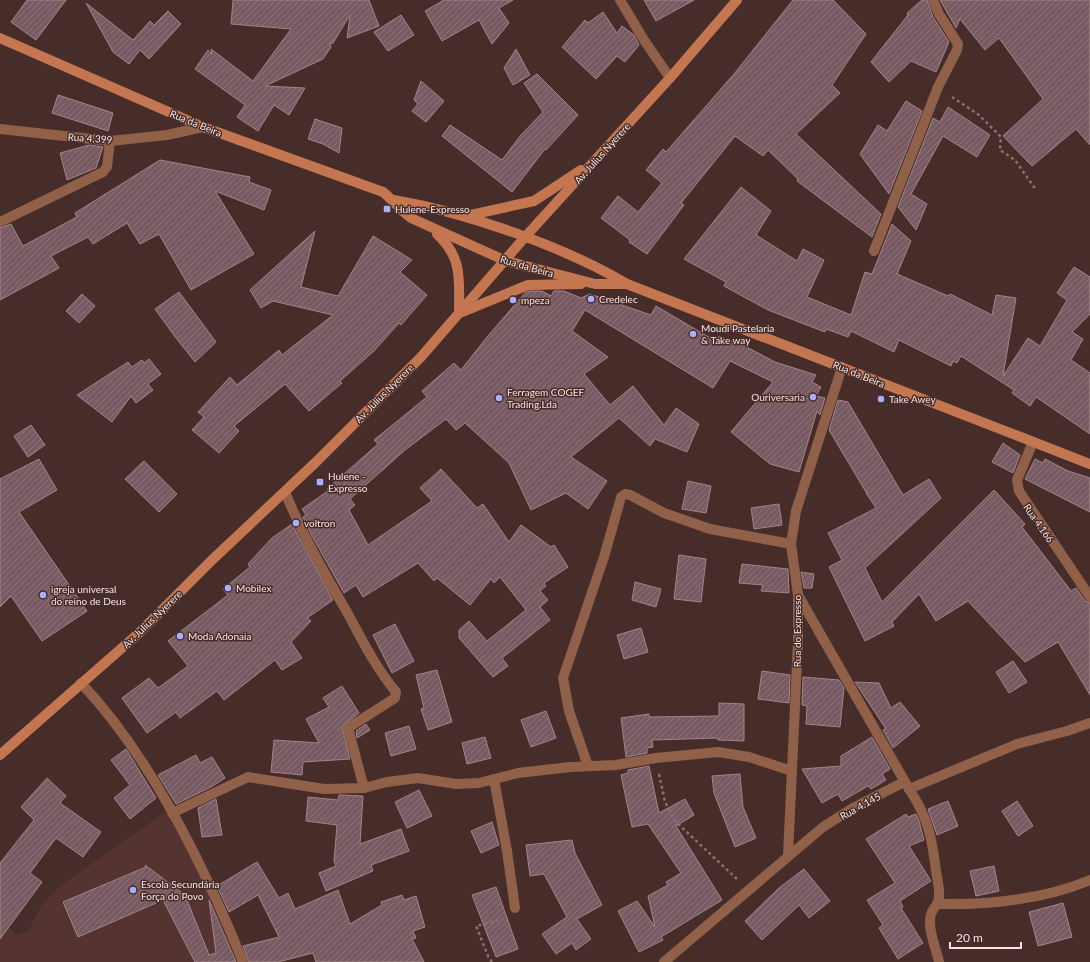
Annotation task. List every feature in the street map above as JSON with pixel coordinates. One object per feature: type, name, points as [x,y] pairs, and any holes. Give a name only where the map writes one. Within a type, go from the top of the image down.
[{"type":"main road","name":"Av. Julius Nyerere","points":[[0,755],[138,633],[285,492],[421,357],[506,261],[525,237],[670,78],[737,0]]},
{"type":"main road","name":"Rua da Beira","points":[[0,38],[203,127],[383,192],[394,200],[402,211],[411,218],[506,261],[595,284],[627,284]]},
{"type":"main road","points":[[464,217],[534,201],[560,185],[598,158]]},
{"type":"main road","name":"Rua da Beira","points":[[394,200],[416,204],[464,217],[525,237],[594,266],[627,284],[1090,464]]},
{"type":"main road","points":[[431,227],[447,242],[459,268],[459,313],[528,285],[595,284]]},
{"type":"street","points":[[620,0],[644,40],[670,78]]},
{"type":"street","points":[[874,251],[938,87],[958,44],[938,14],[933,0]]},
{"type":"street","name":"Rua 4.399","points":[[0,129],[110,141],[167,135],[203,127]]},
{"type":"street","points":[[0,222],[103,172],[107,167],[110,141]]},
{"type":"street","name":"Rua do Expresso","points":[[788,855],[798,641],[798,595],[791,544],[798,503],[842,368]]},
{"type":"street","name":"Rua 4.166","points":[[1033,442],[1017,480],[1019,492],[1090,598]]},
{"type":"street","points":[[285,492],[318,563],[373,661],[396,692],[395,698],[348,728],[364,788]]},
{"type":"street","points":[[588,766],[569,711],[563,678],[604,557],[621,497],[625,494],[630,495],[664,513],[710,529],[791,544]]},
{"type":"street","points":[[798,595],[906,785],[920,806],[927,822],[940,894],[938,904],[931,913],[930,924],[939,962]]},
{"type":"street","points":[[81,684],[104,707],[127,740],[172,813],[208,884],[243,962]]},
{"type":"street","name":"Rua 4.145","points":[[664,962],[749,891],[788,855],[823,827],[853,808],[906,785],[1017,744],[1067,732],[1090,723]]},
{"type":"street","points":[[172,813],[248,777],[324,789],[364,788],[388,782],[418,778],[456,784],[494,779],[518,773],[588,766],[616,765],[656,758],[718,752],[749,757],[792,772]]},
{"type":"street","points":[[494,779],[507,851],[515,908]]},
{"type":"street","points":[[938,904],[974,904],[1008,900],[1056,890],[1090,880]]},
{"type":"path","points":[[938,87],[980,115],[1001,137],[1000,150],[1015,160],[1036,190]]},
{"type":"path","points":[[656,758],[665,802],[676,822],[749,891]]},
{"type":"path","points":[[492,962],[488,956],[476,926],[515,916],[515,908]]},
{"type":"shaded area","name":"Escola Secundária Força do Povo","points":[[165,812],[212,893],[238,962],[0,962],[0,918],[16,935],[29,930],[41,906],[60,886]]},
{"type":"building","points":[[27,0],[66,0],[36,40],[11,22]]},
{"type":"building","points":[[233,0],[369,0],[379,26],[347,38],[350,15],[333,43],[330,44],[331,47],[323,59],[265,86],[305,88],[289,115],[274,105],[258,131],[237,117],[245,105],[195,69],[208,50],[212,54],[211,49],[253,81],[291,29],[231,24]]},
{"type":"building","points":[[444,0],[513,0],[499,8],[509,23],[492,44],[479,20],[442,41],[425,11]]},
{"type":"building","points":[[644,0],[694,0],[656,21]]},
{"type":"building","points":[[793,0],[833,0],[866,34],[832,85],[840,93],[796,134],[881,214],[872,237],[797,181],[798,179],[768,150],[763,156],[735,136],[681,203],[684,205],[647,254],[629,242],[630,240],[601,218],[618,196],[638,212],[662,183],[646,170],[663,149],[666,152],[734,74]]},
{"type":"building","points":[[922,0],[927,0],[933,17],[949,42],[936,72],[911,61],[889,82],[871,62],[908,15],[907,13]]},
{"type":"building","points":[[940,0],[1090,0],[1090,145],[1076,129],[1032,166],[1003,136],[1043,99],[999,38],[985,50],[960,19],[956,28]]},
{"type":"building","points":[[86,3],[133,40],[150,21],[154,25],[168,11],[181,24],[149,59],[140,50],[129,64],[113,52]]},
{"type":"building","points":[[603,12],[617,33],[622,26],[634,35],[639,45],[625,62],[617,56],[596,79],[562,47],[585,20],[588,23]]},
{"type":"building","points":[[401,15],[414,35],[388,51],[374,32]]},
{"type":"building","points":[[516,49],[530,75],[513,85],[504,68]]},
{"type":"building","points":[[537,74],[578,115],[546,150],[545,149],[512,192],[442,136],[450,125],[502,160],[521,135],[543,112],[524,83]]},
{"type":"building","points":[[421,81],[444,101],[426,122],[412,111],[418,104],[414,100]]},
{"type":"building","points":[[58,95],[113,113],[108,131],[52,113]]},
{"type":"building","points":[[906,101],[922,111],[889,194],[860,154],[878,125],[887,131]]},
{"type":"building","points":[[948,107],[990,135],[977,157],[943,136],[911,194],[927,204],[916,230],[898,207],[933,118],[940,122]]},
{"type":"building","points":[[315,119],[342,128],[339,153],[323,144],[308,139]]},
{"type":"building","points":[[89,145],[103,147],[96,168],[67,180],[60,153]]},
{"type":"building","points":[[160,160],[250,177],[249,182],[271,190],[264,210],[215,191],[254,254],[191,290],[159,234],[140,244],[127,223],[93,244],[88,237],[51,256],[59,268],[0,300],[0,228],[11,224],[23,246],[77,217],[75,213]]},
{"type":"building","points":[[741,187],[771,211],[756,235],[797,261],[803,249],[824,260],[807,297],[851,315],[865,272],[872,274],[892,224],[911,241],[897,274],[948,296],[950,294],[992,315],[996,295],[1016,298],[1003,376],[1028,338],[1040,346],[1067,300],[1057,293],[1074,267],[1090,277],[1090,314],[1072,332],[1083,339],[1071,360],[1090,373],[1090,434],[1036,397],[1030,406],[1012,393],[1014,390],[961,356],[957,363],[953,361],[951,366],[899,340],[894,352],[851,331],[848,337],[826,329],[825,332],[768,310],[724,286],[726,282],[684,259]]},
{"type":"building","points":[[315,231],[301,287],[338,296],[373,236],[412,260],[400,272],[427,295],[401,325],[399,323],[374,351],[340,381],[342,383],[309,411],[285,384],[234,426],[239,431],[219,453],[192,430],[204,417],[198,412],[230,377],[237,385],[279,350],[282,355],[333,315],[273,301],[261,308],[250,290]]},
{"type":"building","points":[[529,291],[542,291],[551,296],[554,291],[564,291],[581,298],[590,294],[651,315],[656,306],[717,342],[719,336],[741,344],[775,362],[816,375],[812,382],[821,387],[816,396],[825,398],[820,415],[817,411],[799,472],[770,464],[731,432],[773,382],[730,361],[713,388],[585,310],[572,331],[608,357],[584,374],[610,405],[633,386],[664,425],[676,408],[699,424],[687,452],[655,439],[650,446],[619,418],[571,457],[607,481],[588,509],[566,493],[531,510],[509,463],[465,423],[456,430],[446,419],[405,450],[350,499],[355,505],[349,510],[368,545],[432,501],[420,488],[441,469],[477,508],[483,504],[509,542],[521,525],[551,547],[554,545],[568,567],[544,583],[546,586],[540,591],[548,600],[540,607],[550,620],[502,658],[508,666],[493,677],[459,638],[459,630],[469,621],[487,641],[526,610],[500,577],[494,583],[491,579],[470,605],[437,578],[434,581],[418,563],[363,597],[356,585],[344,593],[312,536],[303,517],[306,515],[302,509],[328,491],[327,489],[378,444],[374,440],[427,397],[422,391],[454,363],[461,370],[487,337],[525,293]]},
{"type":"building","points":[[179,292],[216,342],[195,362],[155,309]]},
{"type":"building","points":[[82,294],[95,306],[79,323],[66,311]]},
{"type":"building","points":[[149,359],[161,374],[148,384],[153,390],[136,403],[131,396],[112,422],[77,395],[128,362],[132,367],[142,360],[144,363]]},
{"type":"building","points":[[838,400],[848,402],[903,495],[929,479],[941,498],[865,568],[882,602],[994,490],[1025,524],[1022,527],[1071,591],[1076,588],[1085,601],[1090,603],[1090,695],[1058,642],[1025,662],[968,601],[936,621],[919,594],[892,622],[894,626],[865,641],[829,567],[842,560],[828,533],[876,508],[866,493],[868,492],[866,492],[829,430]]},
{"type":"building","points":[[31,425],[45,445],[28,457],[14,436]]},
{"type":"building","points":[[1003,443],[1020,455],[1013,473],[992,462]]},
{"type":"building","name":"igreja universal do reino de Deus","points":[[39,459],[57,490],[19,512],[87,611],[42,641],[11,596],[0,607],[0,479]]},
{"type":"building","points":[[1035,459],[1043,463],[1045,459],[1068,471],[1090,478],[1090,512],[1025,479]]},
{"type":"building","points":[[144,461],[177,494],[159,512],[125,479]]},
{"type":"building","points":[[688,481],[711,486],[706,513],[682,509]]},
{"type":"building","points":[[779,504],[782,525],[754,529],[751,508]]},
{"type":"building","points":[[292,524],[333,600],[307,618],[311,621],[291,642],[302,658],[282,670],[275,660],[224,700],[217,691],[180,718],[176,712],[147,733],[122,698],[149,678],[158,688],[188,666],[168,641],[228,595],[223,589],[250,567],[248,564],[272,538]]},
{"type":"building","points":[[679,555],[706,559],[701,602],[674,599]]},
{"type":"building","points":[[742,564],[788,569],[789,593],[761,591],[763,585],[739,583]]},
{"type":"building","points":[[801,572],[814,574],[812,588],[804,588]]},
{"type":"building","points":[[635,582],[661,589],[656,607],[632,600]]},
{"type":"building","points":[[395,624],[414,661],[392,673],[373,635]]},
{"type":"building","points":[[641,628],[648,652],[624,659],[617,635]]},
{"type":"building","points":[[1013,661],[1027,682],[1009,693],[996,672]]},
{"type":"building","points":[[437,670],[452,722],[428,730],[421,709],[424,708],[416,675]]},
{"type":"building","points":[[762,671],[790,675],[789,703],[758,699]]},
{"type":"building","points":[[803,677],[839,680],[844,688],[840,727],[806,724],[807,706],[802,705]]},
{"type":"building","points":[[855,682],[879,683],[891,708],[900,702],[920,726],[893,748],[883,730],[886,729]]},
{"type":"building","points":[[342,686],[359,713],[342,726],[350,759],[303,762],[302,775],[271,772],[274,740],[319,743],[306,719],[329,707],[323,698]]},
{"type":"building","points":[[719,703],[744,704],[744,741],[718,740],[718,738],[652,740],[653,747],[647,748],[647,753],[626,757],[621,718],[649,714],[649,717],[719,716]]},
{"type":"building","points":[[546,711],[556,738],[531,747],[521,720]]},
{"type":"building","points":[[366,724],[370,730],[357,738],[356,731]]},
{"type":"building","points":[[409,726],[416,749],[391,756],[385,733]]},
{"type":"building","points":[[485,737],[491,758],[467,764],[462,743]]},
{"type":"building","points":[[872,737],[890,769],[882,774],[886,780],[871,789],[868,786],[842,801],[838,794],[822,803],[802,769],[841,766],[841,756]]},
{"type":"building","points":[[126,749],[156,798],[130,819],[114,798],[130,785],[111,760]]},
{"type":"building","points":[[196,755],[200,763],[212,757],[225,778],[211,787],[176,804],[158,775]]},
{"type":"building","points":[[649,766],[659,813],[685,799],[694,815],[676,826],[722,900],[661,937],[663,940],[639,952],[618,911],[637,901],[655,927],[648,896],[668,885],[666,882],[681,873],[648,824],[632,827],[621,775],[628,773],[628,770]]},
{"type":"building","points":[[740,774],[743,807],[756,838],[735,847],[714,793],[712,776]]},
{"type":"building","points":[[47,778],[66,796],[60,803],[101,832],[83,857],[56,838],[30,873],[42,882],[0,939],[0,863],[34,820],[21,807]]},
{"type":"building","points":[[419,790],[432,816],[407,828],[395,802]]},
{"type":"building","points":[[339,795],[363,796],[360,844],[401,829],[409,851],[371,865],[373,871],[326,891],[319,873],[336,866],[334,861],[337,825],[306,821],[308,797],[338,800]]},
{"type":"building","points":[[216,799],[222,835],[202,837],[198,808]]},
{"type":"building","points":[[948,801],[958,826],[937,835],[928,809]]},
{"type":"building","points":[[1017,801],[1033,826],[1018,836],[1002,811]]},
{"type":"building","points":[[906,814],[908,817],[916,814],[919,821],[924,840],[909,846],[931,881],[900,901],[903,907],[901,908],[923,943],[898,959],[879,928],[883,925],[867,900],[895,883],[866,839]]},
{"type":"building","points":[[492,822],[499,845],[481,853],[471,831]]},
{"type":"building","points":[[572,840],[575,853],[602,905],[577,919],[591,939],[576,950],[572,943],[556,954],[542,934],[567,917],[544,874],[530,876],[526,845]]},
{"type":"building","points":[[257,862],[279,898],[288,893],[295,909],[338,890],[350,924],[382,905],[381,902],[402,895],[404,900],[416,896],[425,927],[413,931],[416,938],[412,939],[424,962],[316,962],[313,953],[278,962],[249,962],[243,946],[279,937],[258,895],[229,912],[217,886]]},
{"type":"building","points":[[145,865],[185,895],[209,955],[216,953],[209,900],[236,962],[195,962],[163,900],[78,937],[63,902],[146,867]]},
{"type":"building","points":[[994,866],[999,891],[976,896],[970,871]]},
{"type":"building","points":[[804,869],[830,901],[809,918],[799,905],[762,940],[745,921],[779,888]]},
{"type":"building","points":[[496,887],[518,949],[496,957],[472,895]]},
{"type":"building","points":[[1063,903],[1072,937],[1038,946],[1029,912]]},
{"type":"place","name":"Hulene-Expresso","points":[[387,209]]},
{"type":"place","name":"Credelec","points":[[591,299]]},
{"type":"place","name":"mpeza","points":[[513,300]]},
{"type":"place","name":"Moudi Pastelaria & Take way","points":[[693,334]]},
{"type":"place","name":"Ouriversaria","points":[[813,397]]},
{"type":"place","name":"Ferragem COGEF Trading.Lda","points":[[499,398]]},
{"type":"place","name":"Take Awey","points":[[881,399]]},
{"type":"place","name":"Hulene - Expresso","points":[[320,482]]},
{"type":"place","name":"voltron","points":[[296,523]]},
{"type":"place","name":"Mobilex","points":[[228,588]]},
{"type":"place","name":"igreja universal do reino de Deus","points":[[43,595]]},
{"type":"place","name":"Moda Adonaia","points":[[180,636]]},
{"type":"place","name":"Escola Secundária Força do Povo","points":[[133,890]]}]
